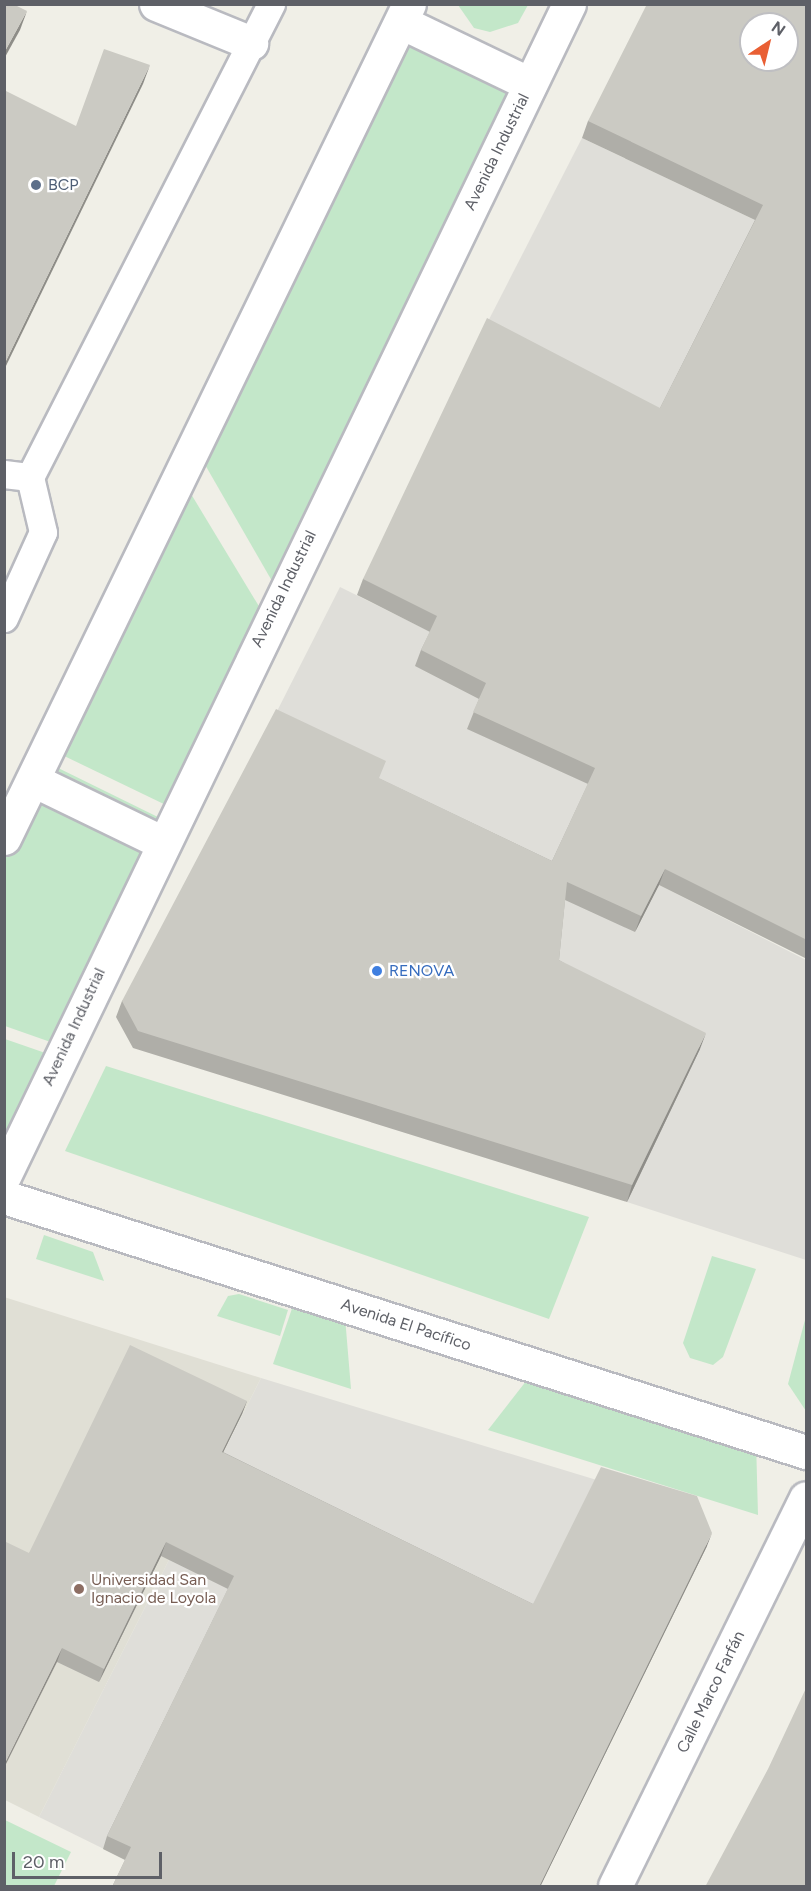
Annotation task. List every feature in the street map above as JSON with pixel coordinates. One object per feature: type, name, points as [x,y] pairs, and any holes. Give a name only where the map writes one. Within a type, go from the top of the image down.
[{"type":"main road","points":[[156,4],[251,44]]},
{"type":"main road","name":"Avenida Industrial","points":[[4,1176],[162,842],[569,4]]},
{"type":"main road","points":[[4,838],[406,9],[530,84]]},
{"type":"main road","points":[[33,780],[162,842]]},
{"type":"main road","name":"Avenida El Pacífico","points":[[4,1197],[807,1452]]},
{"type":"main road","name":"Calle Marco Farfán","points":[[615,1887],[807,1498]]},
{"type":"lane","points":[[4,618],[43,532],[17,476],[271,4]]},
{"type":"shaded area","points":[[582,138],[757,221],[806,576],[481,335]]},
{"type":"shaded area","points":[[340,587],[431,632],[480,700],[589,785],[635,932],[659,885],[806,960],[806,1260],[627,1202],[553,976],[270,725]]},
{"type":"shaded area","name":"Universidad San Ignacio de Loyola","points":[[4,1297],[261,1378],[39,1817],[5,1800]]},
{"type":"shaded area","points":[[261,1378],[692,1509],[707,1546],[643,1673],[179,1886],[39,1817]]},
{"type":"green space","points":[[458,5],[528,5],[518,23],[490,32],[474,28]]},
{"type":"green space","points":[[404,38],[514,91],[276,588],[200,456]]},
{"type":"green space","points":[[185,484],[263,613],[170,807],[58,753]]},
{"type":"green space","points":[[48,763],[166,821],[59,1045],[5,1026],[4,851]]},
{"type":"green space","points":[[5,1039],[54,1056],[5,1166]]},
{"type":"green space","points":[[106,1066],[589,1217],[549,1319],[65,1151]]},
{"type":"green space","points":[[44,1235],[93,1252],[104,1281],[36,1259]]},
{"type":"green space","points":[[712,1256],[756,1269],[723,1357],[713,1365],[690,1358],[683,1343]]},
{"type":"green space","points":[[298,1291],[344,1305],[351,1389],[273,1364]]},
{"type":"green space","points":[[239,1294],[288,1310],[280,1336],[217,1316],[228,1296]]},
{"type":"green space","points":[[806,1316],[806,1411],[788,1384]]},
{"type":"green space","points":[[534,1371],[756,1441],[758,1515],[488,1430]]},
{"type":"green space","points":[[5,1820],[71,1852],[54,1886],[5,1886]]},
{"type":"building","points":[[4,4],[13,4],[27,11],[4,53]]},
{"type":"building","points":[[647,4],[807,4],[807,940],[665,869],[641,916],[567,882],[559,960],[706,1033],[632,1185],[138,1031],[122,1001],[276,709],[386,761],[379,778],[552,861],[595,768],[473,712],[486,683],[421,650],[437,616],[363,579],[487,318],[660,408],[763,205],[588,121]]},
{"type":"building","points":[[104,49],[150,65],[4,365],[4,90],[76,126]]},
{"type":"building","points":[[130,1345],[247,1401],[222,1452],[533,1604],[601,1467],[697,1496],[712,1533],[539,1887],[112,1887],[131,1847],[107,1836],[234,1576],[166,1542],[104,1669],[62,1648],[4,1765],[4,1541],[29,1553]]},
{"type":"building","points":[[807,1686],[807,1887],[705,1887],[768,1769]]},
{"type":"place","name":"BCP","points":[[36,185]]},
{"type":"place","name":"RENOVA","points":[[377,971]]},
{"type":"place","name":"Universidad San Ignacio de Loyola","points":[[79,1589]]}]
